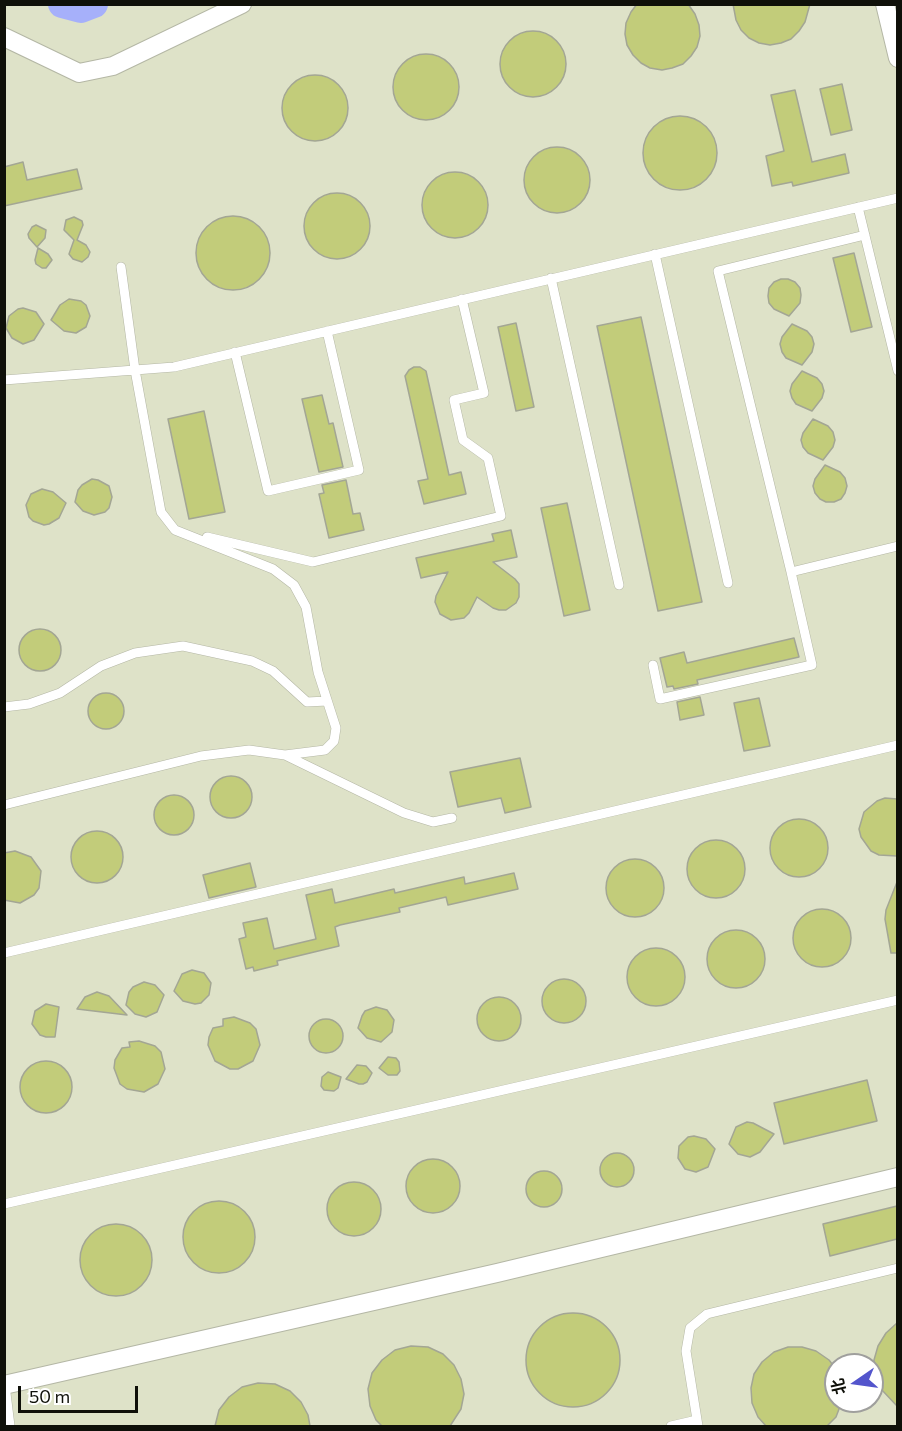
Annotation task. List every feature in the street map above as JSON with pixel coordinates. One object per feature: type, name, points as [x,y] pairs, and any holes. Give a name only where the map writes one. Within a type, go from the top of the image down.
[{"type":"street","points":[[4,37],[79,73],[113,66],[242,4]]},
{"type":"street","points":[[885,4],[897,58]]},
{"type":"street","points":[[5,1385],[497,1273],[897,1177]]},
{"type":"lane","points":[[4,380],[174,367],[897,198],[858,207],[655,254]]},
{"type":"lane","points":[[858,207],[897,371]]},
{"type":"lane","points":[[653,665],[660,699],[812,665],[718,271],[865,235]]},
{"type":"lane","points":[[655,254],[728,584]]},
{"type":"lane","points":[[4,805],[201,756],[249,750],[285,755],[325,750],[334,741],[336,728],[318,672],[306,607],[294,585],[273,569],[175,530],[160,512],[135,370],[121,267]]},
{"type":"lane","points":[[551,278],[619,585]]},
{"type":"lane","points":[[175,530],[313,562],[501,516],[488,458],[463,441],[454,400],[484,393],[462,299]]},
{"type":"lane","points":[[235,352],[268,491],[359,470],[327,331]]},
{"type":"lane","points":[[791,572],[897,546]]},
{"type":"lane","points":[[4,707],[29,704],[60,693],[102,666],[135,653],[183,646],[252,661],[273,671],[307,702],[327,701]]},
{"type":"lane","points":[[4,953],[897,745]]},
{"type":"lane","points":[[285,755],[404,813],[433,822],[452,818]]},
{"type":"lane","points":[[4,1204],[897,1000]]},
{"type":"lane","points":[[671,1426],[698,1423],[686,1351],[690,1328],[707,1314],[897,1268]]},
{"type":"lane","points":[[5,1385],[10,1426]]},
{"type":"shaded area","points":[[5,5],[897,5],[897,1426],[5,1426]]},
{"type":"building","points":[[637,4],[688,4],[695,14],[700,36],[697,47],[683,64],[662,70],[650,68],[633,55],[627,45],[625,34],[626,23]]},
{"type":"building","points":[[733,4],[810,4],[805,22],[799,31],[791,39],[770,45],[749,38],[741,30],[736,20]]},
{"type":"building","points":[[526,31],[540,31],[552,36],[561,45],[566,64],[564,77],[557,88],[540,97],[526,97],[514,92],[505,83],[500,71],[500,57],[505,45],[514,36]]},
{"type":"building","points":[[419,54],[433,54],[445,59],[454,68],[459,87],[457,100],[450,111],[433,120],[419,120],[407,115],[398,106],[393,94],[393,80],[398,68],[407,59]]},
{"type":"building","points":[[308,75],[322,75],[334,80],[343,89],[348,108],[346,121],[339,132],[322,141],[308,141],[296,136],[287,127],[282,115],[282,101],[287,89],[296,80]]},
{"type":"building","points":[[842,84],[852,130],[831,135],[820,89]]},
{"type":"building","points":[[795,90],[812,162],[845,154],[849,173],[793,186],[792,182],[772,186],[766,156],[784,151],[771,95]]},
{"type":"building","points":[[680,116],[701,122],[711,132],[717,153],[711,174],[701,184],[680,190],[659,184],[649,174],[643,153],[649,132],[659,122]]},
{"type":"building","points":[[550,147],[564,147],[576,152],[585,161],[590,180],[588,193],[581,204],[564,213],[550,213],[538,208],[529,199],[524,187],[524,173],[529,161],[538,152]]},
{"type":"building","points":[[23,162],[27,180],[77,169],[82,189],[4,206],[4,167]]},
{"type":"building","points":[[448,172],[462,172],[474,177],[483,186],[488,205],[486,218],[479,229],[462,238],[448,238],[436,233],[427,224],[422,212],[422,198],[427,186],[436,177]]},
{"type":"building","points":[[330,193],[344,193],[356,198],[365,207],[370,226],[368,239],[361,250],[344,259],[330,259],[318,254],[309,245],[304,233],[304,219],[309,207],[318,198]]},
{"type":"building","points":[[233,216],[254,222],[264,232],[270,253],[264,274],[254,284],[233,290],[212,284],[202,274],[196,253],[202,232],[212,222]]},
{"type":"building","points":[[74,217],[82,221],[83,225],[77,240],[86,245],[90,252],[82,262],[73,259],[69,254],[74,240],[64,230],[66,220]]},
{"type":"building","points":[[36,225],[46,230],[45,238],[37,247],[28,234]]},
{"type":"building","points":[[38,248],[48,254],[52,260],[46,268],[36,264]]},
{"type":"building","points":[[854,253],[872,327],[851,332],[833,258]]},
{"type":"building","points":[[781,279],[795,282],[800,288],[800,303],[789,316],[774,309],[769,303],[769,288]]},
{"type":"building","points":[[69,299],[81,301],[86,305],[90,316],[86,327],[76,333],[64,331],[51,320],[60,305]]},
{"type":"building","points":[[23,308],[36,312],[44,324],[34,340],[23,344],[12,338],[6,328],[9,316]]},
{"type":"building","points":[[641,317],[702,602],[658,611],[597,326]]},
{"type":"building","points":[[516,323],[534,407],[516,411],[498,327]]},
{"type":"building","points":[[792,324],[807,331],[814,344],[812,352],[802,365],[786,358],[780,344],[782,337]]},
{"type":"building","points":[[414,367],[420,367],[426,371],[449,475],[461,472],[466,494],[424,504],[418,481],[428,479],[405,376]]},
{"type":"building","points":[[802,371],[817,378],[824,391],[822,398],[812,411],[796,404],[790,391],[792,384]]},
{"type":"building","points":[[322,395],[329,424],[333,423],[343,467],[319,472],[302,399]]},
{"type":"building","points":[[204,411],[225,512],[189,519],[168,419]]},
{"type":"building","points":[[813,419],[828,426],[835,440],[833,447],[823,460],[808,453],[801,440]]},
{"type":"building","points":[[825,465],[840,472],[847,486],[841,499],[834,502],[820,499],[813,486]]},
{"type":"building","points":[[92,479],[109,486],[112,497],[109,508],[105,512],[94,515],[83,511],[75,502],[78,490]]},
{"type":"building","points":[[346,480],[353,514],[360,513],[364,530],[329,538],[319,494],[324,493],[322,485]]},
{"type":"building","points":[[42,489],[53,492],[66,503],[59,518],[44,525],[29,517],[26,505],[31,494]]},
{"type":"building","points":[[567,503],[590,610],[564,616],[541,508]]},
{"type":"building","points":[[511,530],[517,557],[493,562],[519,584],[519,597],[516,603],[506,610],[499,610],[477,597],[464,618],[451,620],[440,614],[435,602],[436,596],[448,572],[421,578],[416,558],[494,541],[492,534]]},
{"type":"building","points":[[40,629],[55,635],[61,650],[55,665],[40,671],[25,665],[19,650],[25,635]]},
{"type":"building","points":[[794,638],[799,657],[697,680],[698,684],[674,689],[673,686],[667,687],[660,658],[684,652],[687,663]]},
{"type":"building","points":[[106,693],[119,698],[124,711],[119,724],[106,729],[93,724],[88,711],[93,698]]},
{"type":"building","points":[[700,697],[704,715],[680,720],[677,702]]},
{"type":"building","points":[[759,698],[770,746],[744,751],[734,703]]},
{"type":"building","points":[[520,758],[531,807],[505,813],[501,798],[458,807],[450,772]]},
{"type":"building","points":[[231,776],[239,777],[246,782],[251,789],[251,805],[246,812],[239,817],[231,818],[223,817],[216,812],[211,805],[210,797],[211,789],[216,782],[223,777]]},
{"type":"building","points":[[174,795],[182,796],[188,801],[193,807],[193,823],[188,829],[182,834],[174,835],[166,834],[160,829],[155,823],[154,815],[155,807],[160,801],[166,796]]},
{"type":"building","points":[[885,798],[897,799],[897,856],[879,855],[871,851],[861,837],[859,829],[864,812],[877,801]]},
{"type":"building","points":[[799,819],[810,821],[820,827],[826,837],[828,848],[826,859],[820,869],[810,875],[799,877],[788,875],[778,869],[772,859],[770,848],[772,837],[778,827],[788,821]]},
{"type":"building","points":[[97,831],[107,833],[115,839],[121,847],[123,857],[121,867],[115,875],[107,881],[97,883],[87,881],[79,875],[73,867],[71,857],[73,847],[79,839],[87,833]]},
{"type":"building","points":[[716,840],[727,842],[737,848],[743,858],[745,869],[743,880],[737,890],[727,896],[716,898],[705,896],[695,890],[689,880],[687,869],[689,858],[695,848],[705,842]]},
{"type":"building","points":[[15,851],[31,857],[41,871],[39,888],[34,895],[20,903],[4,900],[4,853]]},
{"type":"building","points":[[635,859],[646,861],[656,867],[662,877],[664,888],[662,899],[656,909],[646,915],[635,917],[624,915],[614,909],[608,899],[606,888],[608,877],[614,867],[624,861]]},
{"type":"building","points":[[250,863],[256,887],[209,898],[203,875]]},
{"type":"building","points":[[514,873],[518,889],[448,905],[446,897],[399,908],[400,912],[340,925],[335,927],[339,946],[277,961],[278,965],[254,971],[253,967],[246,969],[239,939],[246,937],[243,923],[267,918],[274,949],[316,939],[306,895],[332,889],[335,903],[394,889],[395,893],[464,877],[465,884]]},
{"type":"building","points":[[897,882],[897,953],[891,953],[885,919],[886,910]]},
{"type":"building","points":[[822,909],[833,911],[843,917],[849,927],[851,938],[849,949],[843,959],[833,965],[822,967],[811,965],[801,959],[795,949],[793,938],[795,927],[801,917],[811,911]]},
{"type":"building","points":[[736,930],[747,932],[757,938],[763,948],[765,959],[763,970],[757,980],[747,986],[736,988],[725,986],[715,980],[709,970],[707,959],[709,948],[715,938],[725,932]]},
{"type":"building","points":[[656,948],[667,950],[677,956],[683,966],[685,977],[683,988],[677,998],[667,1004],[656,1006],[645,1004],[635,998],[629,988],[627,977],[629,966],[635,956],[645,950]]},
{"type":"building","points":[[192,970],[204,973],[211,983],[209,995],[201,1003],[183,1001],[174,991],[182,974]]},
{"type":"building","points":[[564,979],[573,980],[580,985],[585,992],[585,1010],[580,1017],[573,1022],[564,1023],[555,1022],[548,1017],[543,1010],[542,1001],[543,992],[548,985],[555,980]]},
{"type":"building","points":[[144,982],[155,985],[164,995],[157,1012],[146,1017],[135,1014],[126,1005],[129,992],[133,987]]},
{"type":"building","points":[[97,992],[109,996],[127,1015],[77,1009],[85,997]]},
{"type":"building","points":[[499,997],[514,1004],[521,1019],[514,1034],[499,1041],[484,1034],[477,1019],[484,1004]]},
{"type":"building","points":[[46,1004],[59,1007],[55,1037],[40,1035],[32,1024],[35,1011]]},
{"type":"building","points":[[376,1007],[387,1010],[394,1020],[392,1032],[381,1042],[367,1038],[358,1028],[365,1011]]},
{"type":"building","points":[[234,1017],[250,1023],[256,1029],[260,1045],[253,1061],[238,1069],[230,1069],[215,1061],[208,1045],[213,1028],[223,1026],[223,1019]]},
{"type":"building","points":[[326,1019],[338,1024],[343,1036],[338,1048],[326,1053],[314,1048],[309,1036],[314,1024]]},
{"type":"building","points":[[139,1041],[155,1046],[161,1052],[165,1069],[158,1084],[144,1092],[127,1089],[120,1084],[114,1068],[115,1060],[122,1048],[130,1047],[129,1042]]},
{"type":"building","points":[[388,1057],[396,1058],[399,1062],[400,1071],[397,1075],[388,1075],[379,1068]]},
{"type":"building","points":[[46,1061],[56,1063],[64,1069],[70,1077],[72,1087],[70,1097],[64,1105],[56,1111],[46,1113],[36,1111],[28,1105],[22,1097],[20,1087],[22,1077],[28,1069],[36,1063]]},
{"type":"building","points":[[357,1065],[366,1066],[372,1073],[367,1082],[363,1084],[346,1079]]},
{"type":"building","points":[[328,1072],[341,1077],[338,1088],[334,1091],[324,1090],[321,1086],[322,1077]]},
{"type":"building","points":[[867,1080],[877,1121],[784,1144],[774,1103]]},
{"type":"building","points":[[747,1122],[774,1134],[760,1152],[750,1157],[738,1154],[729,1144],[736,1127]]},
{"type":"building","points":[[688,1137],[706,1139],[715,1149],[708,1167],[696,1172],[685,1169],[678,1158],[679,1146]]},
{"type":"building","points":[[617,1153],[629,1158],[634,1170],[629,1182],[617,1187],[605,1182],[600,1170],[605,1158]]},
{"type":"building","points":[[428,1159],[438,1159],[448,1163],[456,1171],[460,1186],[456,1201],[448,1209],[438,1213],[428,1213],[418,1209],[410,1201],[406,1191],[406,1181],[410,1171],[418,1163]]},
{"type":"building","points":[[544,1171],[557,1176],[562,1189],[557,1202],[544,1207],[531,1202],[526,1189],[531,1176]]},
{"type":"building","points":[[349,1182],[359,1182],[369,1186],[377,1194],[381,1209],[377,1224],[369,1232],[359,1236],[349,1236],[339,1232],[331,1224],[327,1214],[327,1204],[331,1194],[339,1186]]},
{"type":"building","points":[[219,1201],[239,1207],[249,1217],[255,1237],[249,1257],[239,1267],[219,1273],[199,1267],[189,1257],[183,1237],[189,1217],[199,1207]]},
{"type":"building","points":[[897,1206],[897,1239],[830,1256],[823,1224]]},
{"type":"building","points":[[116,1224],[136,1230],[146,1240],[152,1260],[146,1280],[136,1290],[116,1296],[96,1290],[86,1280],[80,1260],[86,1240],[96,1230]]},
{"type":"building","points":[[573,1313],[591,1316],[607,1326],[617,1342],[620,1360],[617,1378],[607,1394],[591,1404],[573,1407],[555,1404],[539,1394],[529,1378],[526,1360],[529,1342],[539,1326],[555,1316]]},
{"type":"building","points":[[897,1323],[897,1406],[884,1392],[884,1353],[876,1353],[886,1333]]},
{"type":"building","points":[[411,1346],[428,1347],[443,1354],[454,1365],[461,1379],[464,1394],[461,1409],[450,1426],[382,1426],[376,1420],[370,1406],[368,1389],[372,1373],[382,1360],[395,1350]]},
{"type":"building","points":[[788,1347],[802,1347],[816,1351],[824,1357],[824,1413],[838,1413],[827,1426],[766,1426],[758,1417],[752,1403],[751,1388],[754,1374],[762,1362],[774,1352]]},
{"type":"building","points":[[258,1383],[275,1384],[290,1391],[301,1402],[308,1415],[310,1426],[215,1426],[219,1410],[229,1397],[242,1387]]},
{"type":"waterway","points":[[62,4],[81,9],[94,4]]}]
